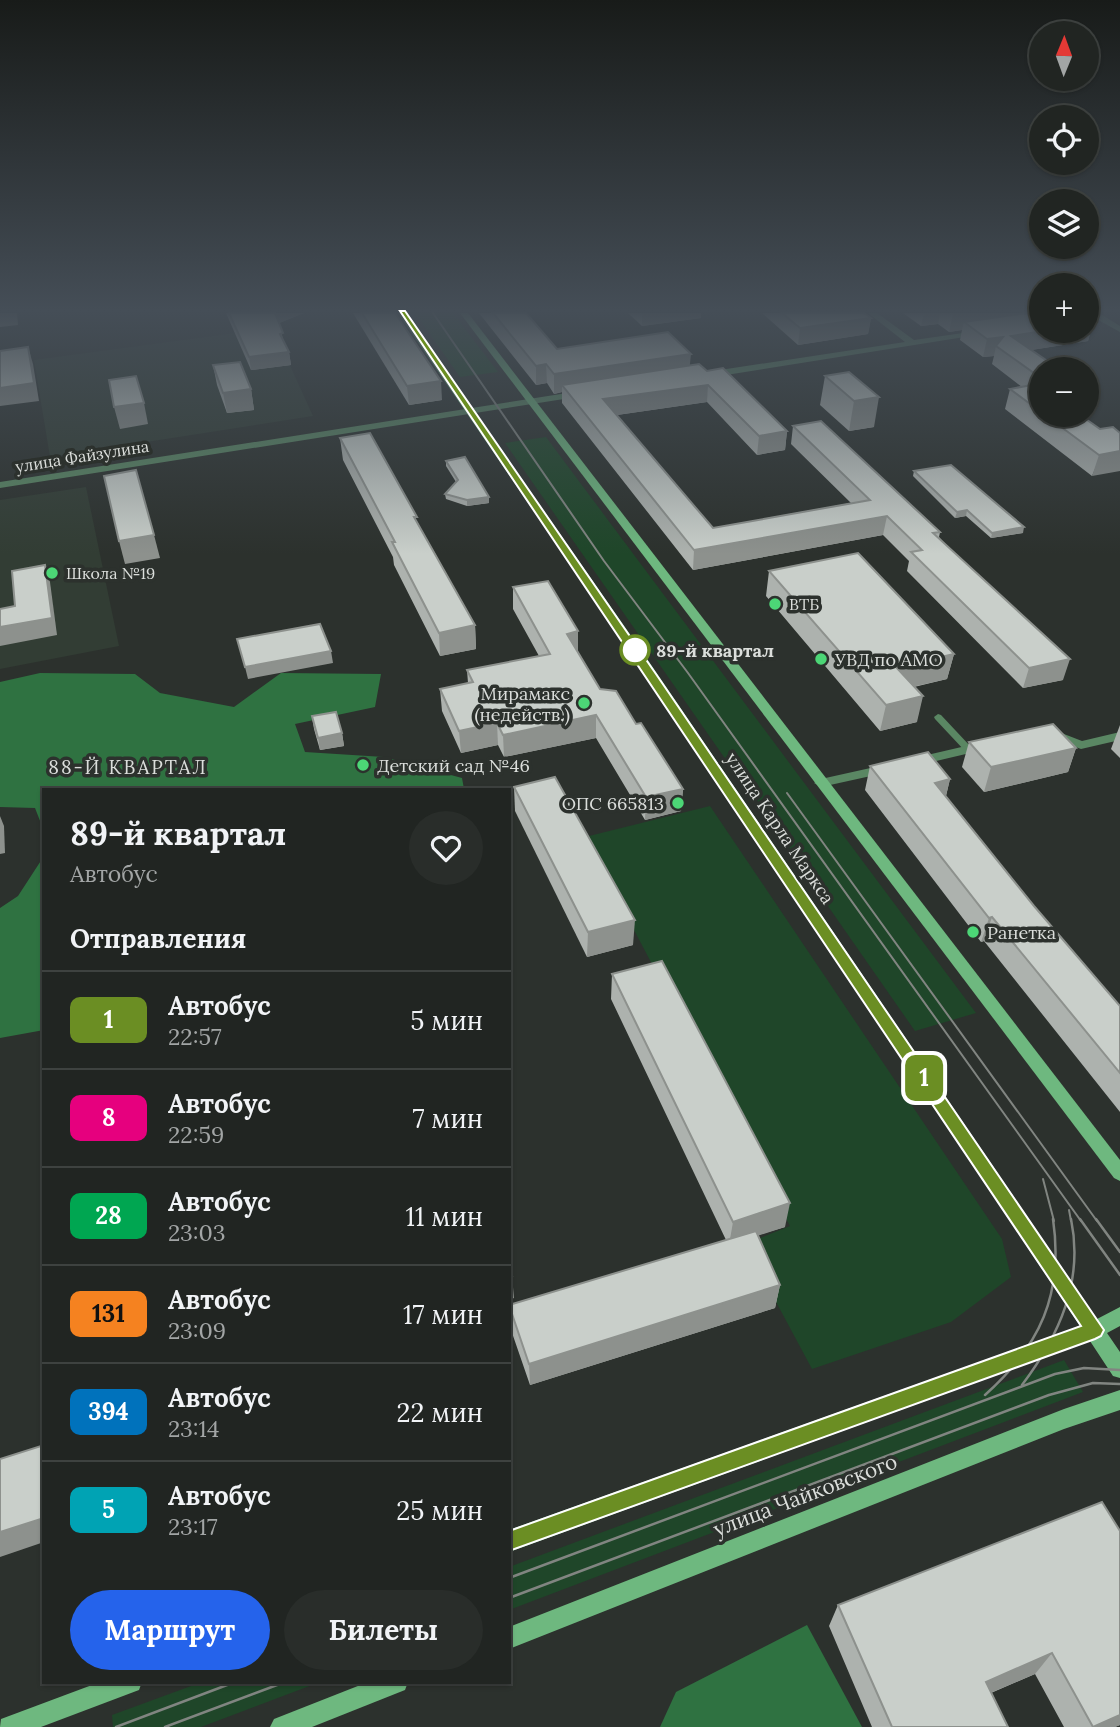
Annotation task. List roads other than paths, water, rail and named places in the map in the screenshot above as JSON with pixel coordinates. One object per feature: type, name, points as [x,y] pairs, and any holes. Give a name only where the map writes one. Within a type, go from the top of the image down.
[{"type":"main road","name":"улица Карла Маркса","points":[[459,394],[1120,1369]]},
{"type":"main road","points":[[526,394],[1120,1174]]},
{"type":"main road","points":[[511,1540],[1095,1330],[1120,1316]]},
{"type":"main road","name":"улица Чайковского","points":[[511,1637],[1064,1419],[1120,1400]]},
{"type":"main road","points":[[9,1727],[53,1719],[127,1684]]},
{"type":"main road","points":[[282,1727],[392,1684]]},
{"type":"street","name":"улица Файзулина","points":[[0,485],[582,394]]},
{"type":"street","points":[[1033,734],[1046,731],[1082,745],[1120,736]]},
{"type":"street","points":[[821,783],[994,743]]},
{"type":"lane","points":[[938,717],[968,749]]},
{"type":"tram line","points":[[489,394],[604,561],[688,673],[1081,1221]]},
{"type":"tram line","points":[[787,793],[1097,1221]]},
{"type":"tram line","points":[[1043,1179],[1054,1221]]},
{"type":"tram line","points":[[1069,1210],[1071,1221]]},
{"type":"tram line","points":[[985,1395],[1020,1357],[1034,1338],[1044,1317],[1055,1271],[1053,1219]]},
{"type":"tram line","points":[[1022,1385],[1047,1347],[1065,1307],[1074,1264],[1071,1219]]},
{"type":"tram line","points":[[1080,1219],[1120,1275]]},
{"type":"tram line","points":[[1096,1219],[1120,1252]]},
{"type":"tram line","points":[[511,1577],[1055,1374],[1084,1368],[1120,1370]]},
{"type":"tram line","points":[[511,1597],[1049,1395],[1093,1383],[1120,1384]]},
{"type":"tram line","points":[[116,1727],[230,1684]]},
{"type":"tram line","points":[[165,1727],[280,1684]]},
{"type":"place","name":"Школа №19","points":[[52,573]]},
{"type":"place","name":"ВТБ","points":[[775,604]]},
{"type":"place","name":"89-й квартал","points":[[635,650]]},
{"type":"place","name":"УВД по АМО","points":[[821,659]]},
{"type":"place","name":"Мирамакс (недейств.)","points":[[584,703]]},
{"type":"place","name":"Детский сад №46","points":[[363,765]]},
{"type":"place","name":"ОПС 665813","points":[[678,803]]},
{"type":"place","name":"Ранетка","points":[[973,932]]},
{"type":"district","name":"88-Й КВАРТАЛ","points":[[128,767]]}]
